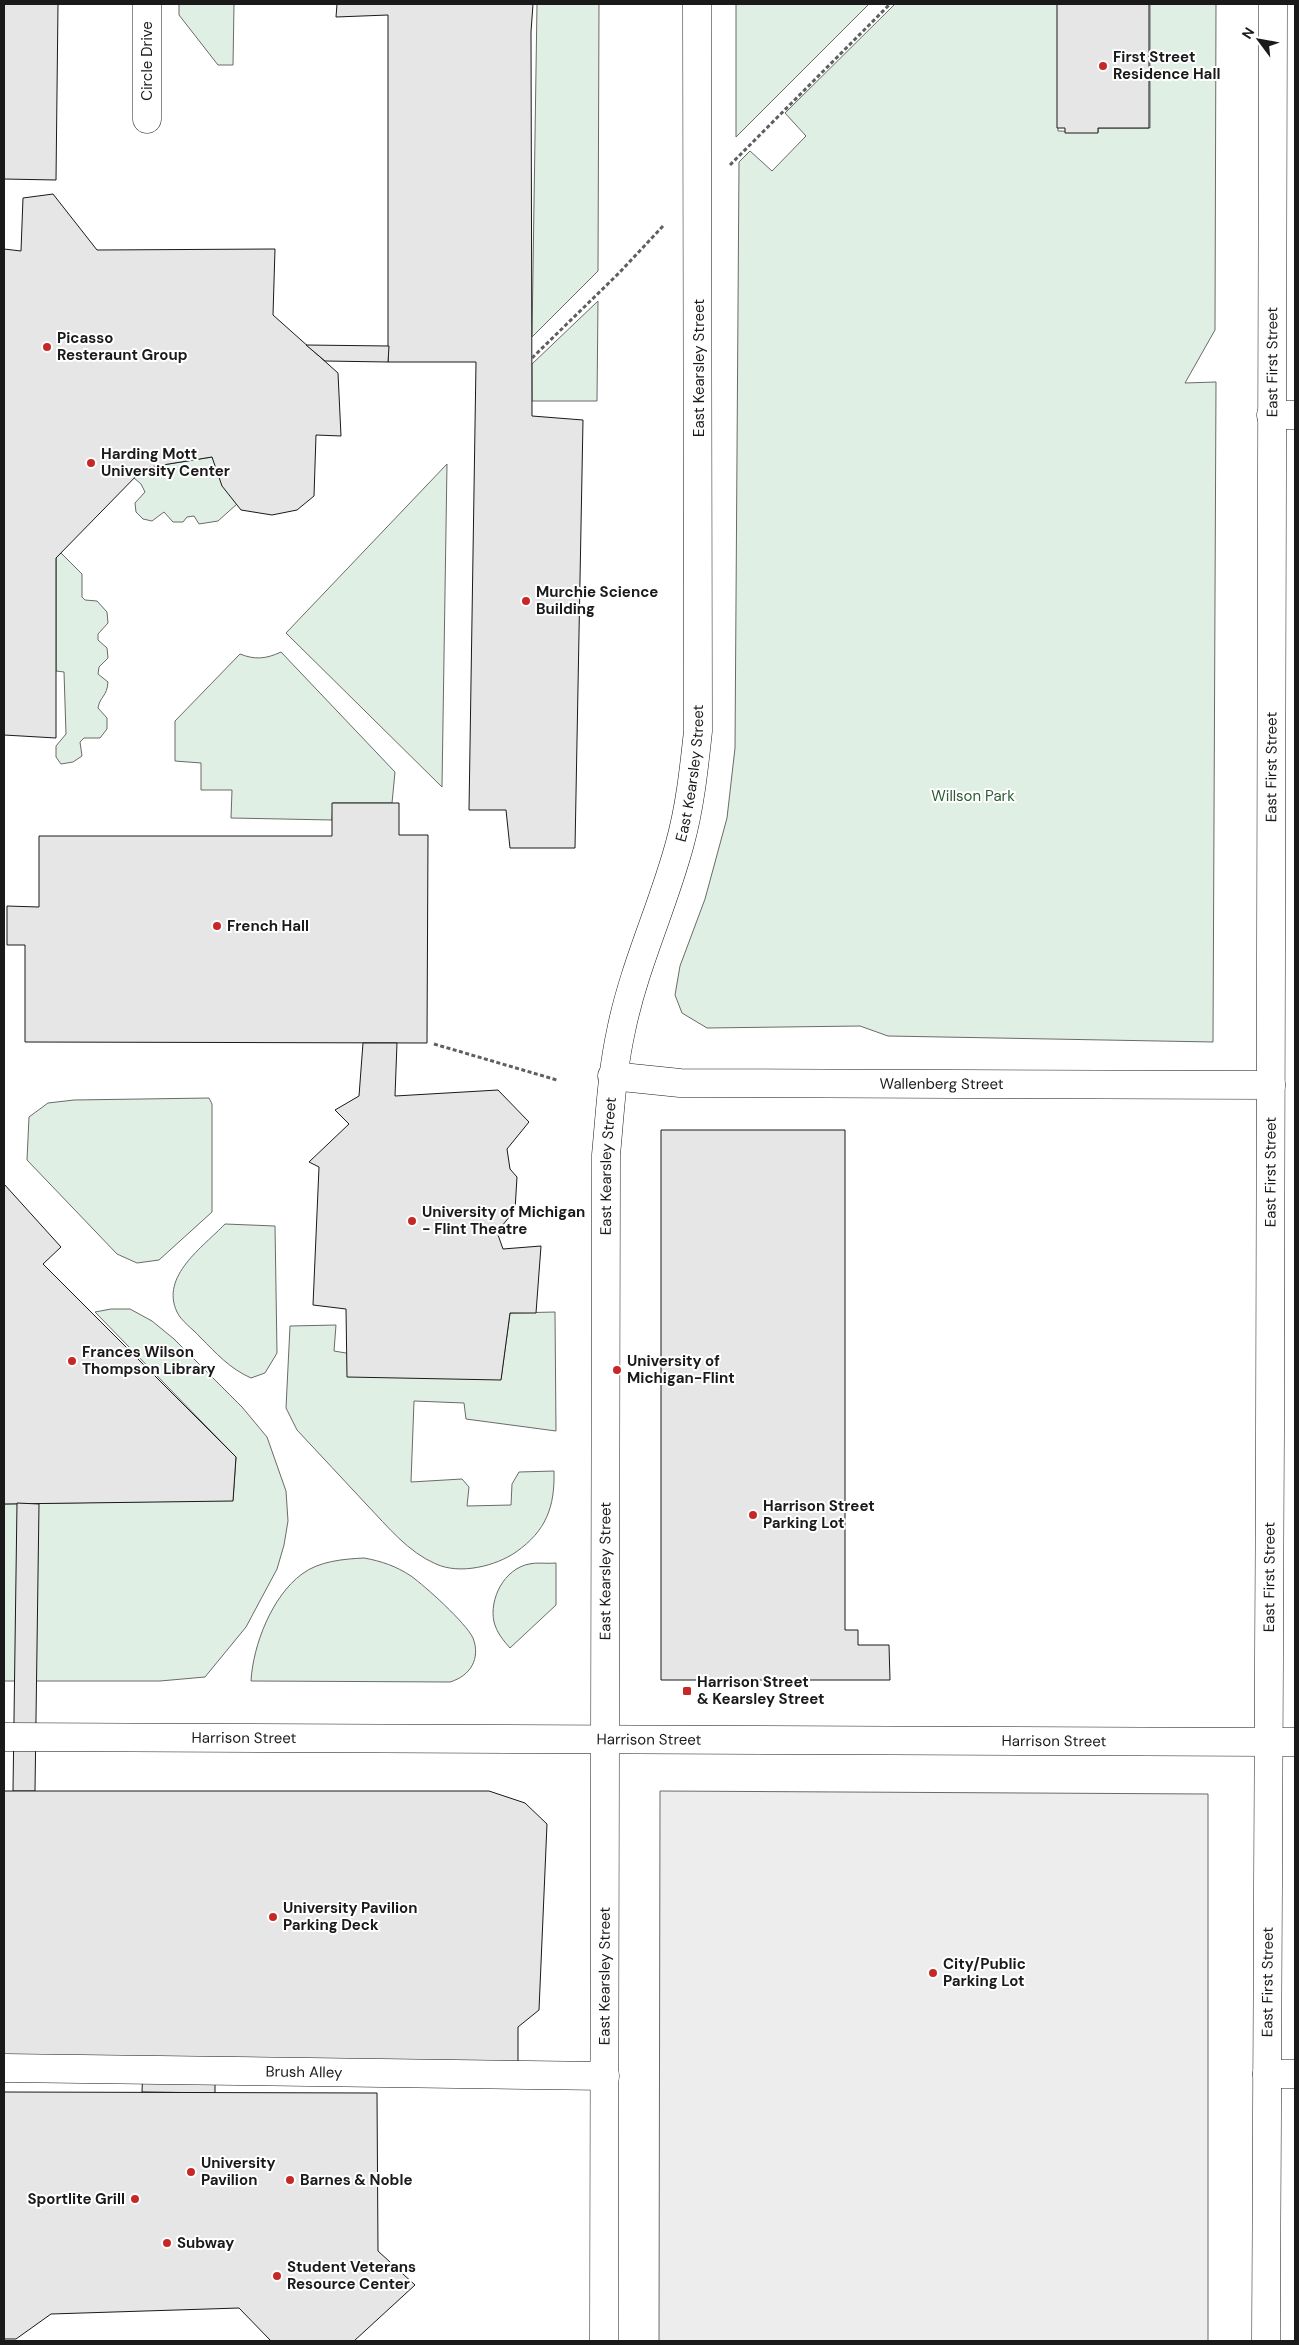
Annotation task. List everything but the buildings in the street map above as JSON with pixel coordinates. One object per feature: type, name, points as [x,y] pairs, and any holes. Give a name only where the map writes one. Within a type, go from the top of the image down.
[{"type":"street","name":"Circle Drive","points":[[147,4],[147,119]]},
{"type":"street","name":"East Kearsley Street","points":[[604,2341],[606,1155],[612,1076],[621,1030],[632,988],[681,842],[691,788],[698,731],[698,4]]},
{"type":"street","name":"East First Street","points":[[1266,2341],[1271,1085],[1283,415],[1273,4]]},
{"type":"street","name":"Wallenberg Street","points":[[612,1076],[680,1083],[1271,1085]]},
{"type":"street","name":"Harrison Street","points":[[4,1737],[1295,1742]]},
{"type":"street","name":"Brush Alley","points":[[4,2068],[605,2076]]},
{"type":"street","points":[[1267,2074],[1295,2074]]},
{"type":"path","points":[[434,1044],[557,1080]]},
{"type":"green space","points":[[179,4],[234,4],[233,65],[218,65],[179,15]]},
{"type":"green space","points":[[537,4],[599,4],[598,271],[532,337]]},
{"type":"green space","points":[[736,4],[869,4],[736,137]]},
{"type":"green space","name":"Willson Park","points":[[895,4],[1058,4],[1058,131],[1098,132],[1098,128],[1150,128],[1150,4],[1216,4],[1215,330],[1185,383],[1216,382],[1213,1042],[888,1036],[860,1026],[707,1028],[682,1013],[675,995],[680,966],[705,899],[727,818],[735,748],[739,162],[750,151],[772,171],[806,136],[785,113]]},
{"type":"green space","points":[[598,301],[597,401],[532,401],[532,364]]},
{"type":"green space","points":[[212,457],[237,504],[218,521],[199,524],[194,516],[187,517],[183,522],[173,522],[164,512],[152,521],[143,519],[136,512],[135,503],[145,492],[141,484],[134,478],[144,468]]},
{"type":"green space","points":[[447,464],[442,787],[286,633]]},
{"type":"green space","points":[[61,553],[82,574],[82,597],[85,600],[97,601],[107,612],[108,623],[98,634],[98,640],[107,648],[108,658],[99,667],[98,674],[108,682],[98,708],[107,718],[107,729],[100,738],[84,738],[80,742],[82,756],[73,762],[61,764],[56,757],[56,746],[66,734],[64,672],[56,671],[56,558]]},
{"type":"green space","points":[[281,652],[395,772],[392,803],[333,803],[332,820],[231,818],[232,790],[201,790],[201,763],[175,761],[175,721],[240,654],[260,658]]},
{"type":"green space","points":[[209,1098],[212,1104],[212,1212],[159,1260],[137,1263],[117,1254],[27,1160],[29,1117],[48,1103],[74,1100]]},
{"type":"green space","points":[[225,1224],[275,1226],[277,1353],[265,1373],[251,1378],[236,1370],[224,1360],[184,1322],[177,1312],[173,1299],[174,1286],[186,1263]]},
{"type":"green space","points":[[111,1309],[130,1309],[152,1321],[174,1339],[242,1407],[267,1437],[286,1491],[288,1521],[284,1545],[277,1569],[246,1627],[205,1677],[160,1681],[4,1681],[4,1504],[233,1500],[236,1457],[95,1312]]},
{"type":"green space","points":[[555,1312],[556,1431],[466,1419],[464,1403],[414,1401],[411,1482],[462,1479],[469,1487],[467,1506],[511,1505],[512,1484],[519,1472],[554,1471],[553,1496],[550,1507],[547,1517],[535,1536],[508,1557],[488,1565],[456,1569],[436,1564],[416,1553],[391,1530],[297,1430],[286,1408],[290,1326],[336,1325],[334,1351],[501,1379],[510,1313]]},
{"type":"green space","points":[[364,1558],[400,1569],[435,1596],[454,1614],[469,1631],[475,1646],[475,1660],[468,1671],[463,1676],[450,1682],[251,1681],[256,1652],[266,1622],[273,1608],[291,1583],[302,1574],[324,1563]]},
{"type":"green space","points":[[532,1563],[556,1563],[556,1605],[510,1648],[499,1633],[494,1622],[494,1604],[500,1586],[512,1572],[520,1567]]},
{"type":"shaded area","name":"City/Public Parking Lot","points":[[660,1791],[1208,1794],[1208,2341],[659,2341]]},
{"type":"place","name":"First Street Residence Hall","points":[[1103,66]]},
{"type":"place","name":"Picasso Resteraunt Group","points":[[47,347]]},
{"type":"place","name":"Harding Mott University Center","points":[[91,463]]},
{"type":"place","name":"Murchie Science Building","points":[[526,601]]},
{"type":"place","name":"French Hall","points":[[217,926]]},
{"type":"place","name":"University of Michigan - Flint Theatre","points":[[412,1221]]},
{"type":"place","name":"Frances Wilson Thompson Library","points":[[72,1361]]},
{"type":"place","name":"University of Michigan-Flint","points":[[617,1370]]},
{"type":"place","name":"Harrison Street Parking Lot","points":[[753,1515]]},
{"type":"place","name":"Harrison Street & Kearsley Street","points":[[687,1691]]},
{"type":"place","name":"University Pavilion Parking Deck","points":[[273,1917]]},
{"type":"place","name":"City/Public Parking Lot","points":[[933,1973]]},
{"type":"place","name":"University Pavilion","points":[[191,2172]]},
{"type":"place","name":"Barnes & Noble","points":[[290,2180]]},
{"type":"place","name":"Sportlite Grill","points":[[135,2199]]},
{"type":"place","name":"Subway","points":[[167,2243]]},
{"type":"place","name":"Student Veterans Resource Center","points":[[277,2276]]}]
